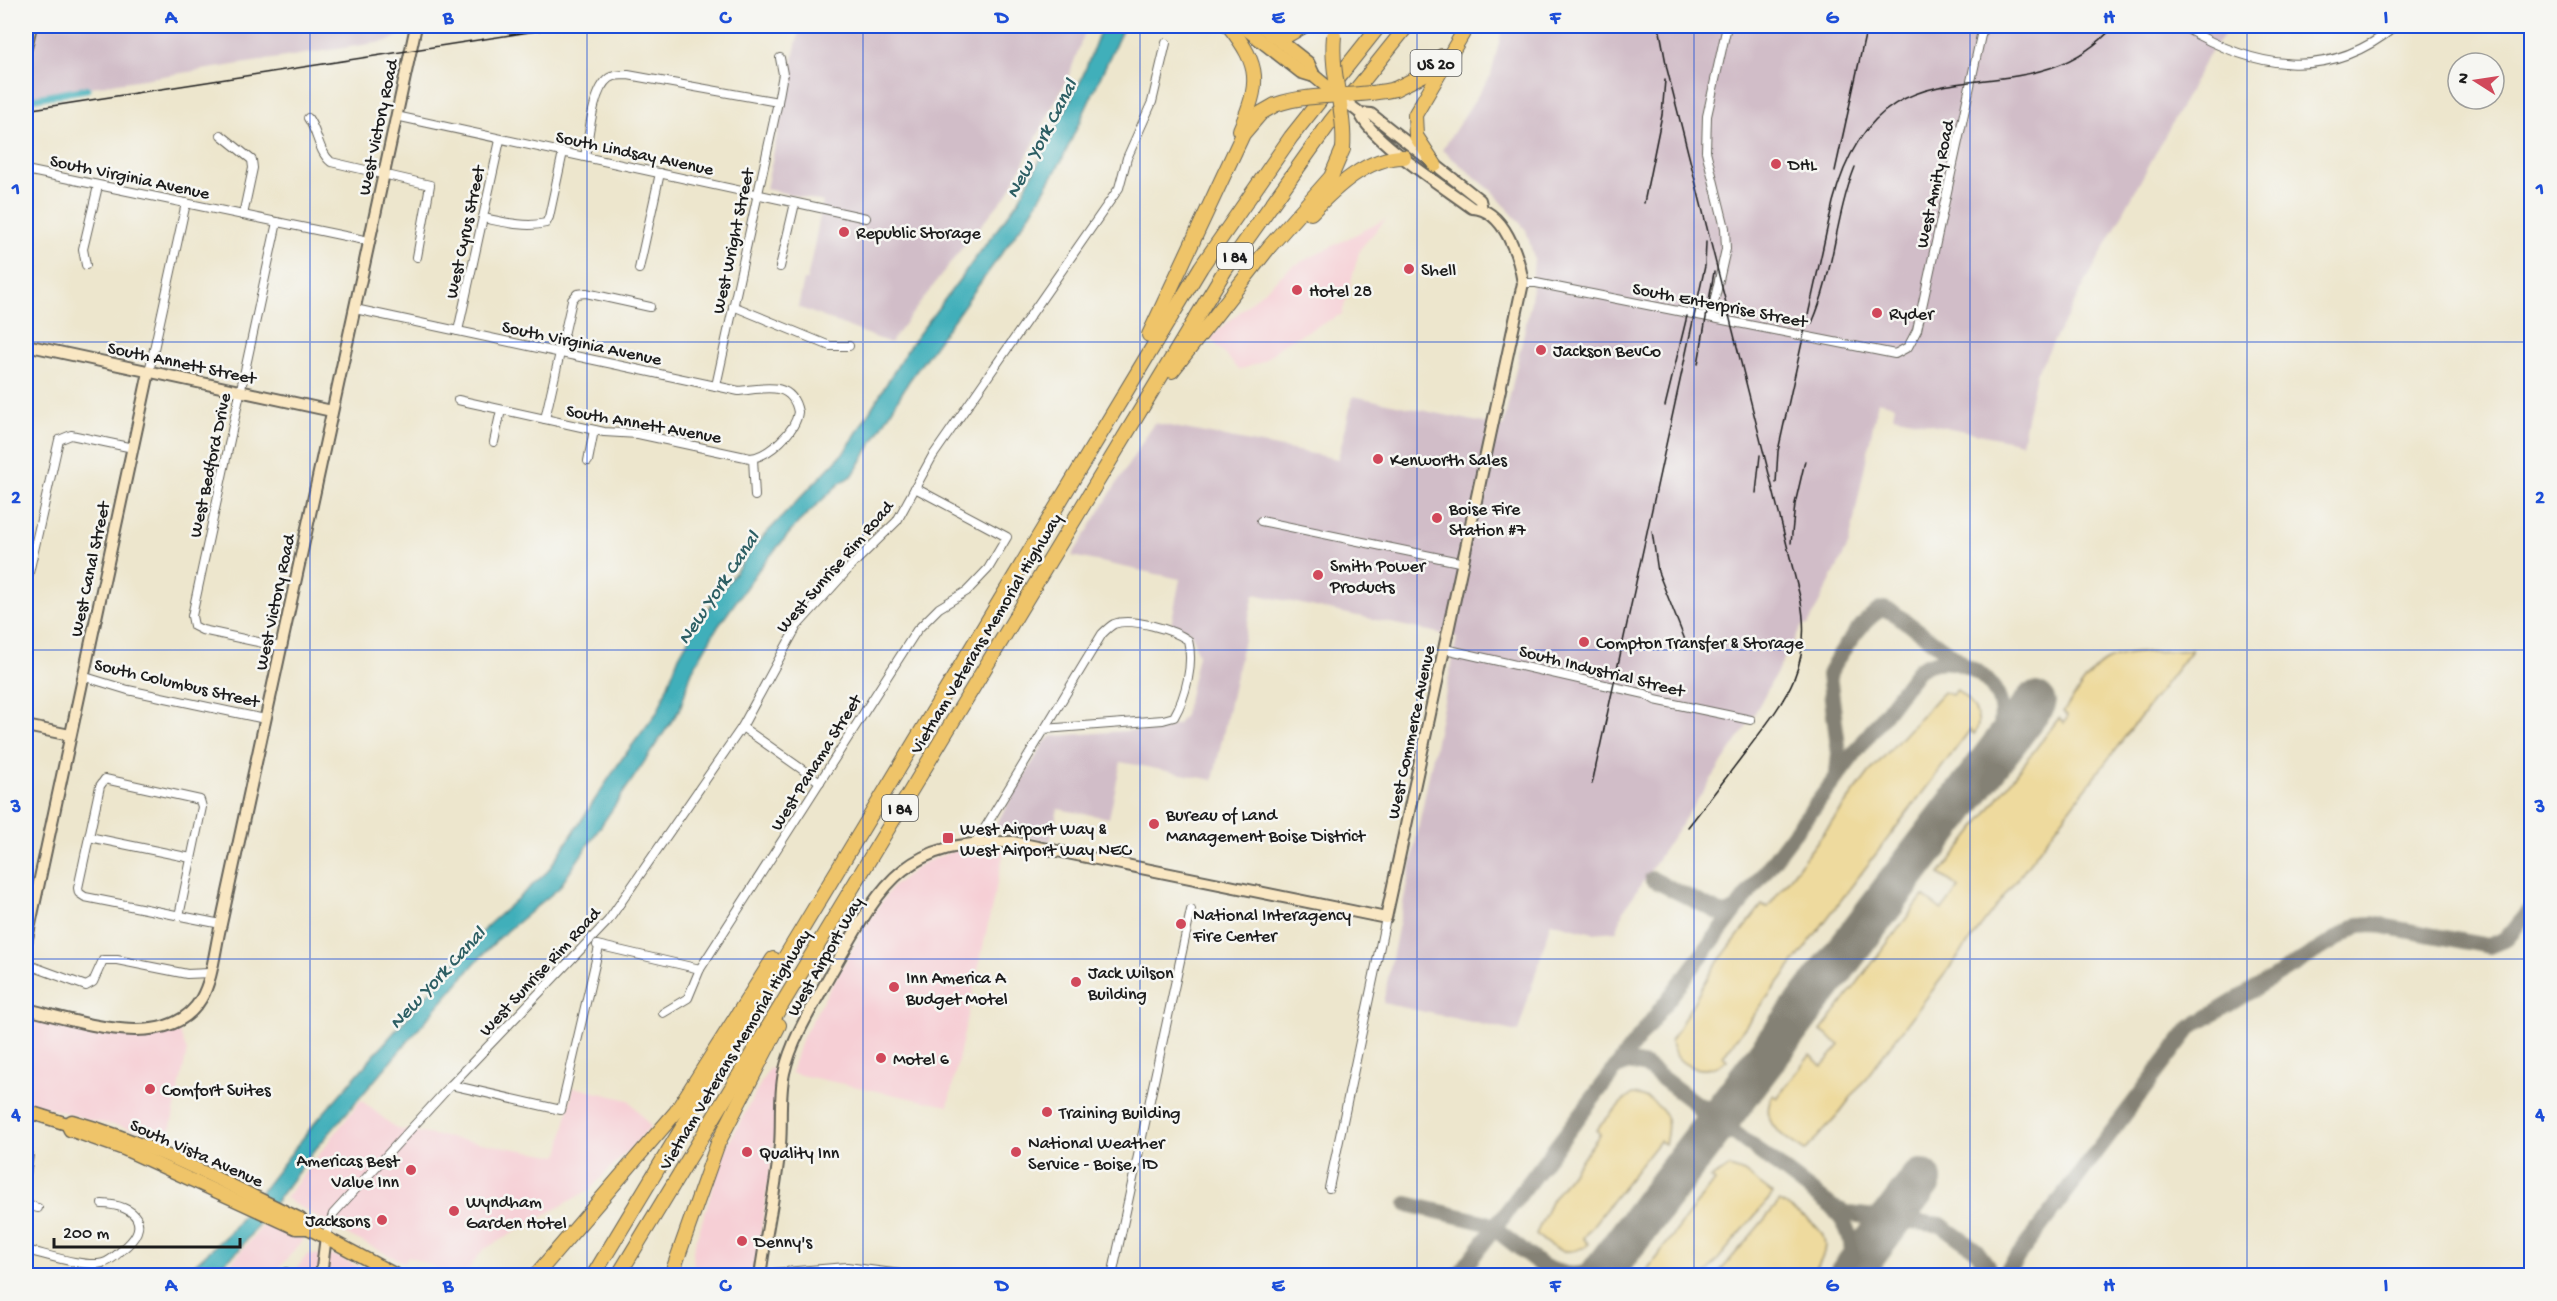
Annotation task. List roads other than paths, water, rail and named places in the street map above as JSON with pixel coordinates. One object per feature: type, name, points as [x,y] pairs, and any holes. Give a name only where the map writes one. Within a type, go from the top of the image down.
[{"type":"highway","points":[[1027,552],[1169,297],[1255,88],[1253,63],[1246,48],[1229,26]]},
{"type":"highway","points":[[1266,30],[1288,35],[1304,26]]},
{"type":"highway","name":"Vietnam Veterans Memorial Highway","points":[[593,1275],[1027,552],[1207,258],[1297,129],[1379,26]]},
{"type":"highway","name":"Vietnam Veterans Memorial Highway","points":[[618,1275],[1225,270],[1331,121],[1407,26]]},
{"type":"highway","points":[[1435,165],[1416,136],[1415,115],[1467,26]]},
{"type":"highway","name":"US 20","points":[[1337,95],[1395,89],[1411,82],[1433,67],[1467,26]]},
{"type":"highway","points":[[1084,502],[1174,369],[1270,246],[1331,177],[1343,149],[1344,135],[1337,95],[1335,31]]},
{"type":"highway","points":[[1207,209],[1249,125],[1275,105],[1287,100],[1337,95]]},
{"type":"highway","points":[[1233,294],[1335,190],[1379,160],[1404,157]]},
{"type":"highway","points":[[535,1275],[554,1256],[676,1112],[763,974],[832,876]]},
{"type":"highway","points":[[671,1275],[728,1121],[764,1055],[822,938]]},
{"type":"highway","points":[[544,1275],[554,1256]]},
{"type":"main road","points":[[1242,26],[1301,72],[1314,76],[1337,95]]},
{"type":"main road","points":[[1266,30],[1308,63],[1314,76]]},
{"type":"main road","name":"South Vista Avenue","points":[[26,1111],[67,1124],[70,1130],[124,1149],[248,1201],[270,1211],[296,1228],[308,1228],[326,1236],[398,1275]]},
{"type":"street","points":[[26,48],[31,26]]},
{"type":"street","name":"West Victory Road","points":[[26,1009],[129,1031],[154,1031],[191,1013],[202,998],[210,974],[416,26]]},
{"type":"street","points":[[1711,316],[1725,249],[1725,228],[1706,151],[1707,116],[1726,26]]},
{"type":"street","name":"West Amity Road","points":[[1908,346],[1917,330],[1983,26]]},
{"type":"street","points":[[2182,26],[2242,56],[2282,65],[2327,61],[2356,52],[2379,40],[2396,26]]},
{"type":"street","name":"West Sunrise Rim Road","points":[[326,1236],[333,1214],[451,1085],[594,939],[742,727],[797,626],[853,564],[897,521],[932,457],[1119,188],[1127,158],[1152,102],[1166,43]]},
{"type":"street","name":"West Wright Street","points":[[716,386],[778,102],[783,74],[780,58]]},
{"type":"street","points":[[585,156],[597,96],[609,78],[628,75],[778,102]]},
{"type":"street","points":[[1337,95],[1360,113],[1364,123],[1404,157],[1472,208],[1482,209]]},
{"type":"street","points":[[1360,113],[1371,114],[1480,200],[1482,209],[1507,234],[1521,266],[1523,283]]},
{"type":"street","name":"South Lindsay Avenue","points":[[396,116],[866,218]]},
{"type":"street","points":[[308,118],[318,133],[325,157],[331,162],[430,185],[417,257]]},
{"type":"street","points":[[221,135],[252,160],[253,168],[243,215]]},
{"type":"street","name":"West Cyrus Street","points":[[458,331],[500,140]]},
{"type":"street","points":[[483,219],[509,224],[546,223],[563,152]]},
{"type":"street","name":"South Virginia Avenue","points":[[26,170],[369,241]]},
{"type":"street","points":[[639,269],[660,173]]},
{"type":"street","points":[[86,265],[83,249],[98,186]]},
{"type":"street","name":"West Canal Street","points":[[26,943],[186,203]]},
{"type":"street","points":[[780,267],[795,203]]},
{"type":"street","name":"West Bedford Drive","points":[[277,222],[192,621],[202,630],[281,646]]},
{"type":"street","name":"South Enterprise Street","points":[[1523,283],[1536,283],[1711,316],[1885,354],[1895,354],[1908,346]]},
{"type":"street","name":"West Commerce Avenue","points":[[1329,1188],[1523,283]]},
{"type":"street","points":[[545,419],[572,300],[577,294],[586,293],[650,307]]},
{"type":"street","points":[[733,306],[830,346],[849,346]]},
{"type":"street","name":"South Virginia Avenue","points":[[355,309],[739,391],[770,387],[790,396],[797,406],[797,418],[792,428],[765,453],[753,458]]},
{"type":"street","name":"South Annett Street","points":[[26,345],[332,411]]},
{"type":"street","name":"South Annett Avenue","points":[[458,400],[594,430],[638,434],[753,458]]},
{"type":"street","points":[[494,442],[501,410]]},
{"type":"street","points":[[588,461],[594,430]]},
{"type":"street","points":[[26,586],[59,440],[71,435],[133,448]]},
{"type":"street","points":[[753,458],[755,496]]},
{"type":"street","name":"West Panama Street","points":[[663,1013],[688,998],[700,969],[917,630],[939,608],[967,591],[988,569],[1007,537],[915,488]]},
{"type":"street","points":[[1261,522],[1464,563]]},
{"type":"street","points":[[976,842],[1044,729],[1102,634],[1113,624],[1129,622],[1176,632],[1188,640],[1192,655],[1181,705],[1174,717],[1163,720],[1044,729]]},
{"type":"street","name":"South Industrial Street","points":[[1445,649],[1645,694],[1655,700],[1751,720]]},
{"type":"street","name":"South Columbus Street","points":[[82,676],[128,690],[265,719]]},
{"type":"street","points":[[26,726],[70,735]]},
{"type":"street","points":[[742,727],[820,782]]},
{"type":"street","points":[[179,916],[202,807],[200,800],[105,779],[100,786],[78,888],[79,893],[85,897],[179,916],[221,924]]},
{"type":"street","points":[[89,837],[191,858]]},
{"type":"street","name":"West Airport Way","points":[[760,1275],[780,1144],[784,1076],[792,1047],[866,913],[886,884],[930,854],[976,842],[1013,842],[1386,918]]},
{"type":"street","points":[[1112,1275],[1191,910]]},
{"type":"street","points":[[451,1085],[561,1110],[599,947],[594,939]]},
{"type":"street","points":[[599,947],[700,969]]},
{"type":"street","points":[[26,964],[86,986],[93,982],[103,960],[117,960],[187,974],[210,974]]},
{"type":"street","points":[[26,1154],[29,1155],[26,1175]]},
{"type":"street","points":[[26,1250],[92,1264],[110,1260],[134,1241],[140,1228],[137,1218],[131,1212],[115,1204],[102,1203]]},
{"type":"street","points":[[26,1205],[38,1208]]},
{"type":"street","points":[[321,1275],[326,1236]]},
{"type":"street","points":[[760,1275],[847,1267],[916,1275]]},
{"type":"water","points":[[1102,26],[1124,26],[1062,160],[1031,213],[909,381],[853,475],[840,483],[798,523],[759,569],[715,631],[692,671],[680,709],[559,888],[500,937],[475,963],[314,1151],[239,1250],[210,1275],[182,1276],[230,1232],[313,1125],[487,926],[548,871],[621,760],[658,711],[679,656],[698,623],[757,543],[846,450],[909,347],[1019,200],[1082,78]]},
{"type":"waterway","points":[[26,100],[87,89]]},
{"type":"railway","points":[[26,110],[568,26]]},
{"type":"railway","points":[[1659,26],[1667,69],[1800,597],[1803,621],[1800,662],[1785,697],[1688,827]]},
{"type":"railway","points":[[1835,171],[1867,26]]},
{"type":"railway","points":[[1776,483],[1778,451],[1833,202],[1855,146],[1885,111],[1919,92],[2039,71],[2078,56],[2114,26]]},
{"type":"railway","points":[[1644,203],[1662,115],[1665,80]]},
{"type":"railway","points":[[1812,323],[1825,285],[1843,205],[1855,167]]},
{"type":"railway","points":[[1592,784],[1705,266],[1706,242]]},
{"type":"railway","points":[[1698,364],[1714,272]]},
{"type":"railway","points":[[1665,406],[1687,316]]},
{"type":"railway","points":[[1756,493],[1760,455]]},
{"type":"railway","points":[[1791,543],[1795,504],[1805,461]]},
{"type":"railway","points":[[1652,531],[1658,572],[1687,645]]},
{"type":"place","name":"DHL","points":[[1776,164]]},
{"type":"place","name":"Republic Storage","points":[[844,232]]},
{"type":"place","name":"Shell","points":[[1409,269]]},
{"type":"place","name":"Hotel 28","points":[[1297,290]]},
{"type":"place","name":"Ryder","points":[[1877,313]]},
{"type":"place","name":"Jackson BevCo","points":[[1541,350]]},
{"type":"place","name":"Kenworth Sales","points":[[1378,459]]},
{"type":"place","name":"Boise Fire Station #7","points":[[1437,518]]},
{"type":"place","name":"Smith Power Products","points":[[1318,575]]},
{"type":"place","name":"Compton Transfer & Storage","points":[[1584,642]]},
{"type":"place","name":"Bureau of Land Management Boise District","points":[[1154,824]]},
{"type":"place","name":"West Airport Way & West Airport Way NEC","points":[[948,838]]},
{"type":"place","name":"National Interagency Fire Center","points":[[1181,924]]},
{"type":"place","name":"Jack Wilson Building","points":[[1076,982]]},
{"type":"place","name":"Inn America A Budget Motel","points":[[894,987]]},
{"type":"place","name":"Motel 6","points":[[881,1058]]},
{"type":"place","name":"Comfort Suites","points":[[150,1089]]},
{"type":"place","name":"Training Building","points":[[1047,1112]]},
{"type":"place","name":"Quality Inn","points":[[747,1152]]},
{"type":"place","name":"National Weather Service - Boise, ID","points":[[1016,1152]]},
{"type":"place","name":"Americas Best Value Inn","points":[[411,1170]]},
{"type":"place","name":"Wyndham Garden Hotel","points":[[454,1211]]},
{"type":"place","name":"Jacksons","points":[[382,1220]]},
{"type":"place","name":"Denny's","points":[[742,1241]]},
{"type":"water label","name":"New York Canal","points":[[1040,138]]},
{"type":"water label","name":"New York Canal","points":[[717,587]]},
{"type":"water label","name":"New York Canal","points":[[436,977]]}]
